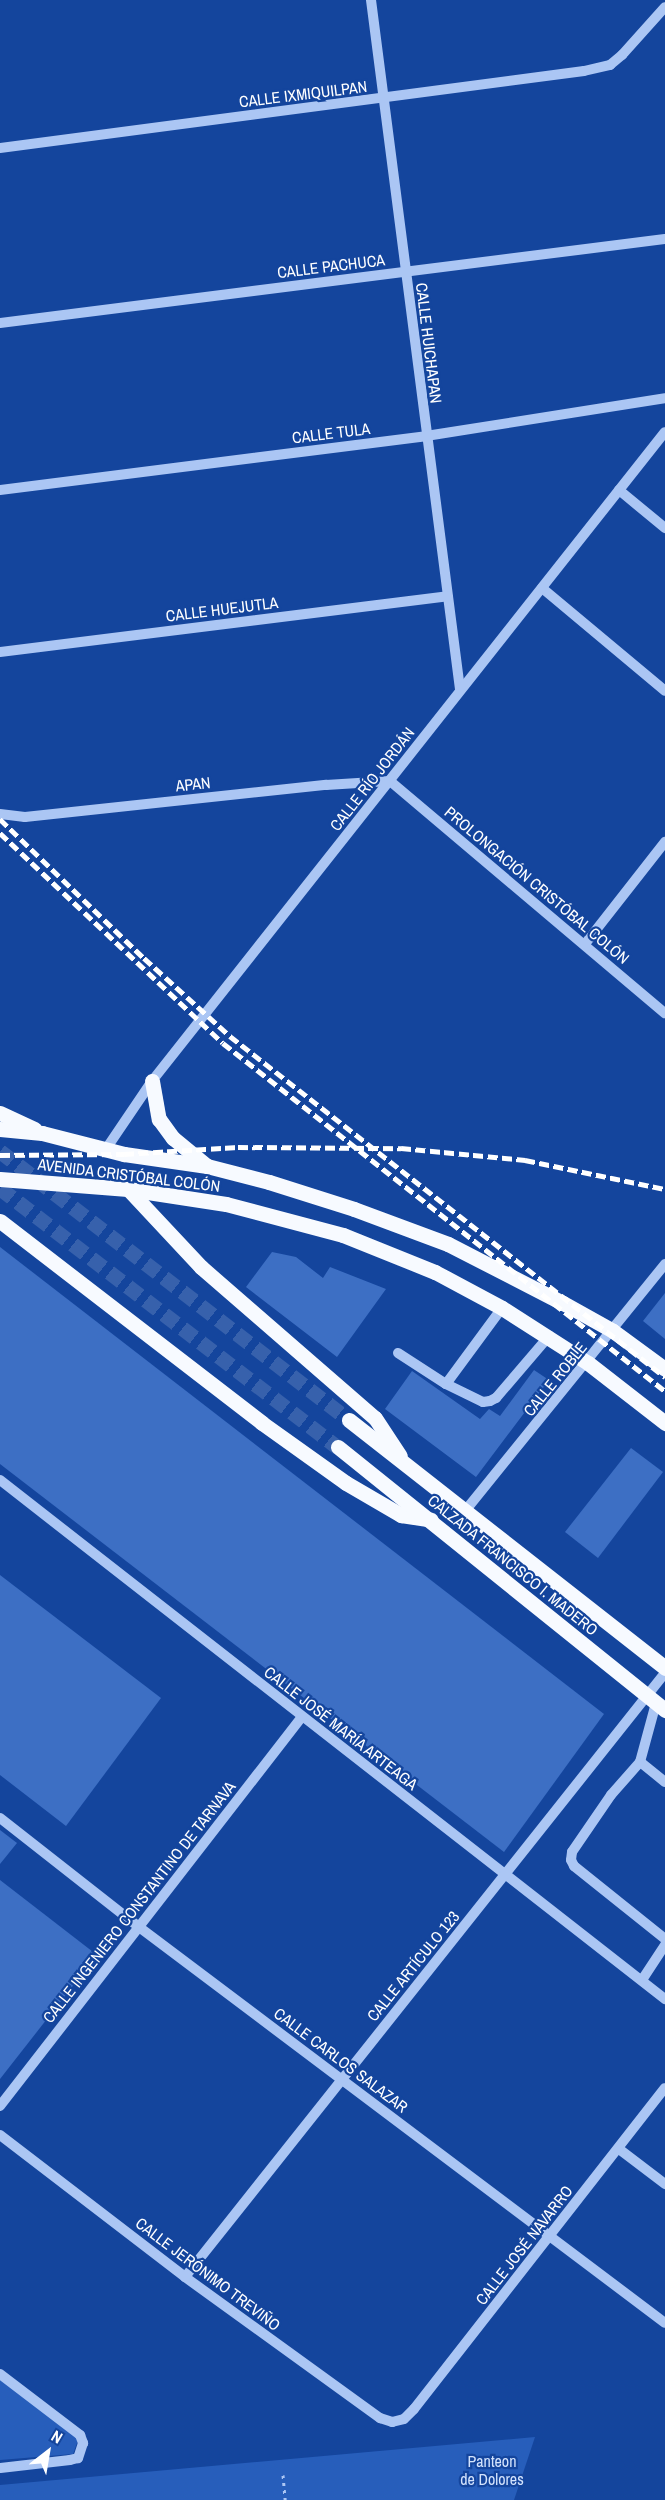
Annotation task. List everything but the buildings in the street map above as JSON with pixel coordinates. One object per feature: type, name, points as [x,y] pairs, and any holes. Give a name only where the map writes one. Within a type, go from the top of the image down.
[{"type":"main road","points":[[152,1081],[159,1119],[173,1138],[207,1166]]},
{"type":"main road","points":[[0,1113],[42,1133]]},
{"type":"main road","name":"AVENIDA CRISTÓBAL COLÓN","points":[[0,1129],[42,1133],[106,1149],[207,1166],[269,1182],[354,1209],[448,1244],[613,1331],[665,1369]]},
{"type":"main road","name":"AVENIDA CRISTÓBAL COLÓN","points":[[0,1179],[128,1189],[226,1204],[343,1235],[435,1272],[502,1308],[588,1363],[665,1423]]},
{"type":"main road","points":[[128,1189],[201,1268],[375,1418],[388,1434],[403,1462]]},
{"type":"main road","points":[[343,1235],[354,1209]]},
{"type":"main road","points":[[0,1221],[262,1423],[346,1483],[401,1515],[431,1520]]},
{"type":"main road","name":"CALZADA FRANCISCO I. MADERO","points":[[349,1420],[665,1668]]},
{"type":"main road","name":"CALZADA FRANCISCO I. MADERO","points":[[338,1447],[656,1704]]},
{"type":"street","name":"CALLE HUICHAPAN","points":[[371,0],[460,689]]},
{"type":"street","name":"CALLE IXMIQUILPAN","points":[[0,148],[584,71],[610,65],[640,37],[665,7]]},
{"type":"street","name":"CALLE PACHUCA","points":[[0,323],[665,239]]},
{"type":"street","name":"CALLE TULA","points":[[0,490],[426,436],[665,398]]},
{"type":"street","name":"CALLE RÍO JORDÁN","points":[[106,1149],[152,1081],[665,432]]},
{"type":"street","points":[[619,490],[665,528]]},
{"type":"street","points":[[542,588],[665,691]]},
{"type":"street","name":"CALLE HUEJUTLA","points":[[0,652],[448,596]]},
{"type":"street","name":"APAN","points":[[0,814],[25,817],[326,785],[390,781]]},
{"type":"street","name":"PROLONGACIÓN CRISTÓBAL COLÓN","points":[[390,781],[665,1013]]},
{"type":"street","points":[[585,944],[665,842]]},
{"type":"street","name":"CALLE ROBLE","points":[[465,1511],[588,1363],[665,1264]]},
{"type":"street","points":[[446,1384],[502,1308]]},
{"type":"street","points":[[398,1353],[446,1384],[483,1402],[496,1398],[549,1336]]},
{"type":"street","name":"CALLE JOSÉ MARÍA ARTEAGA","points":[[0,1480],[665,1999]]},
{"type":"street","name":"CALLE ARTÍCULO 123","points":[[185,2277],[506,1874],[656,1704],[665,1673]]},
{"type":"street","points":[[656,1704],[640,1762],[611,1795],[572,1852],[571,1860],[574,1866],[665,1939]]},
{"type":"street","name":"CALLE INGENIERO CONSTANTINO DE TARNAVA","points":[[0,2106],[302,1717]]},
{"type":"street","points":[[640,1762],[665,1782]]},
{"type":"street","name":"CALLE CARLOS SALAZAR","points":[[0,1818],[139,1927],[665,2323]]},
{"type":"street","points":[[642,1980],[665,1945]]},
{"type":"street","name":"CALLE JOSÉ NAVARRO","points":[[404,2420],[665,2088]]},
{"type":"street","name":"CALLE JERÓNIMO TREVIÑO","points":[[0,2136],[185,2277],[380,2418],[392,2422],[404,2420]]},
{"type":"street","points":[[619,2149],[665,2184]]},
{"type":"street","points":[[0,2374],[80,2435],[83,2444],[78,2458],[0,2468]]},
{"type":"path","points":[[283,2475],[285,2500]]},
{"type":"green space","points":[[0,2374],[80,2435],[73,2454],[0,2460]]},
{"type":"green space","name":"Panteon de Dolores","points":[[535,2437],[514,2500],[0,2500],[0,2485]]},
{"type":"tunnel","points":[[0,1151],[349,1420]]},
{"type":"tunnel","points":[[0,1188],[338,1447]]},
{"type":"railway","points":[[0,819],[144,958],[230,1036],[665,1377]]},
{"type":"railway","points":[[0,833],[223,1043],[665,1391]]},
{"type":"railway","points":[[0,1155],[124,1154],[238,1147],[401,1148],[525,1160],[665,1189]]}]
